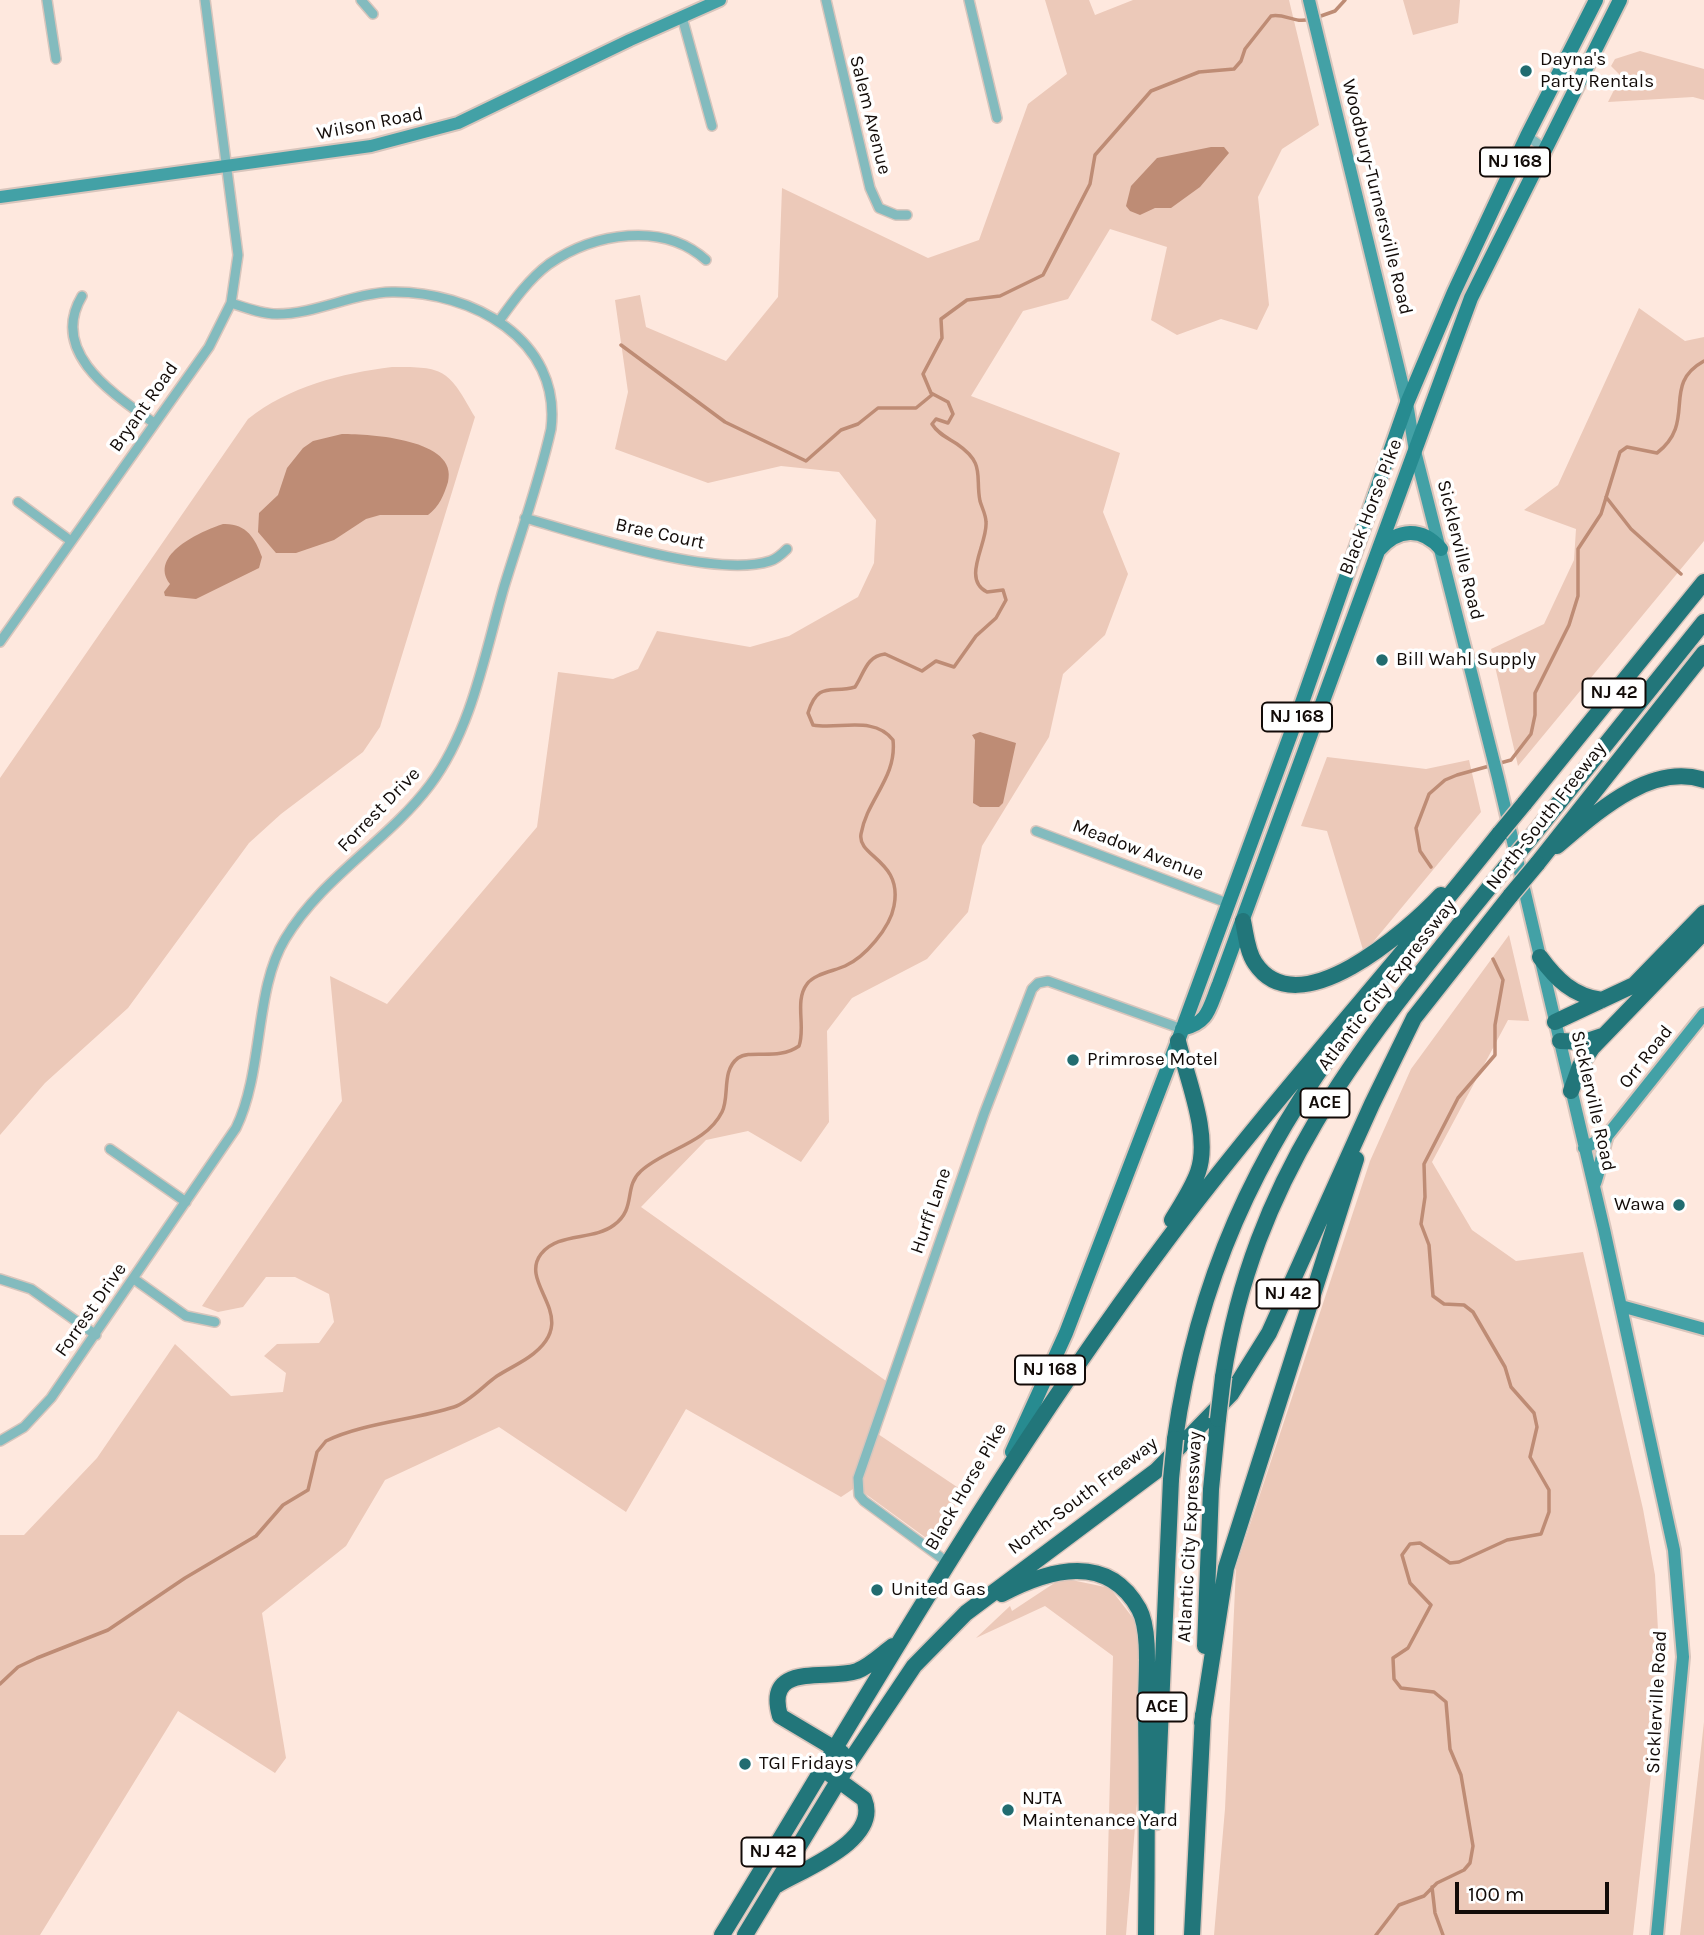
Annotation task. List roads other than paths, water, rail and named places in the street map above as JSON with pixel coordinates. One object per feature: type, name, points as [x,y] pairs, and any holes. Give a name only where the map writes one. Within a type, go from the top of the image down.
[{"type":"highway","name":"North-South Freeway","points":[[1000,1478],[1172,1234],[1317,1051],[1426,927],[1704,582]]},
{"type":"highway","name":"Atlantic City Expressway","points":[[1192,1935],[1210,1489],[1228,1343],[1273,1199],[1311,1125],[1352,1063],[1704,622]]},
{"type":"highway","name":"North-South Freeway","points":[[851,1760],[914,1666],[966,1613],[1156,1471],[1231,1394],[1269,1334],[1372,1104],[1414,1018],[1704,653]]},
{"type":"highway","points":[[1537,863],[1597,813],[1638,788],[1677,777],[1704,780]]},
{"type":"highway","points":[[1243,921],[1248,948],[1260,970],[1281,983],[1293,985],[1317,982],[1351,968],[1410,923],[1500,833]]},
{"type":"highway","points":[[1555,1022],[1634,985],[1704,913]]},
{"type":"highway","name":"Atlantic City Expressway","points":[[1147,1935],[1160,1776],[1171,1479],[1175,1439],[1198,1321],[1230,1231],[1251,1182],[1302,1093],[1426,927]]},
{"type":"highway","points":[[1571,1091],[1585,1056],[1704,932]]},
{"type":"highway","points":[[1540,957],[1566,987],[1582,996],[1604,1000]]},
{"type":"highway","points":[[1127,1296],[1192,1184],[1203,1147],[1201,1126],[1180,1035]]},
{"type":"highway","points":[[1560,1041],[1584,1042],[1604,1035]]},
{"type":"highway","points":[[1202,1723],[1226,1568],[1372,1104]]},
{"type":"highway","name":"Black Horse Pike","points":[[722,1935],[1000,1478]]},
{"type":"highway","points":[[966,1613],[1037,1578],[1053,1572],[1073,1570],[1104,1576],[1127,1594],[1140,1610],[1146,1657],[1147,1935]]},
{"type":"highway","points":[[851,1760],[780,1716],[776,1701],[779,1691],[793,1678],[856,1671],[901,1640]]},
{"type":"highway","name":"NJ 42","points":[[745,1935],[851,1760]]},
{"type":"highway","points":[[775,1886],[841,1848],[864,1827],[868,1818],[864,1799],[823,1769]]},
{"type":"main road","name":"Wilson Road","points":[[0,197],[371,146],[429,133],[458,123],[720,0]]},
{"type":"main road","name":"Black Horse Pike","points":[[1000,1478],[1066,1333],[1180,1035],[1297,717],[1408,403],[1454,292],[1527,136],[1596,0]]},
{"type":"main road","name":"Black Horse Pike","points":[[1180,1035],[1205,1019],[1471,298],[1620,0]]},
{"type":"main road","name":"Woodbury-Turnersville Road","points":[[1312,11],[1408,403],[1415,451]]},
{"type":"main road","name":"Sicklerville Road","points":[[1415,451],[1560,1041],[1622,1306],[1674,1550],[1683,1657],[1657,1935]]},
{"type":"main road","points":[[1376,554],[1390,539],[1412,532],[1426,536],[1441,550]]},
{"type":"main road","points":[[1297,717],[1315,723]]},
{"type":"main road","points":[[1243,861],[1261,869]]},
{"type":"main road","name":"Orr Road","points":[[1584,1148],[1607,1136],[1704,1014]]},
{"type":"main road","points":[[1594,1186],[1603,1165],[1602,1152],[1607,1136]]},
{"type":"main road","points":[[1622,1306],[1704,1329]]},
{"type":"street","points":[[47,0],[56,60]]},
{"type":"street","name":"Bryant Road","points":[[0,642],[209,347],[231,303],[238,241],[205,0]]},
{"type":"street","points":[[361,0],[373,14]]},
{"type":"street","name":"Salem Avenue","points":[[827,0],[870,188],[879,208],[896,215],[907,215]]},
{"type":"street","points":[[969,0],[996,118]]},
{"type":"street","points":[[682,17],[712,126]]},
{"type":"street","points":[[1527,136],[1544,148]]},
{"type":"street","points":[[499,321],[525,286],[550,264],[599,240],[656,236],[686,245],[706,260]]},
{"type":"street","name":"Forrest Drive","points":[[0,1441],[24,1427],[44,1408],[236,1128],[246,1104],[271,978],[284,941],[306,908],[422,794],[452,748],[470,700],[549,439],[552,405],[546,381],[531,350],[499,321],[464,304],[411,292],[379,293],[276,314],[231,303]]},
{"type":"street","points":[[82,296],[73,317],[79,355],[104,386],[154,423]]},
{"type":"street","points":[[18,502],[71,541]]},
{"type":"street","name":"Brae Court","points":[[525,518],[639,551],[703,562],[765,562],[787,549]]},
{"type":"street","name":"Meadow Avenue","points":[[1036,831],[1227,903]]},
{"type":"street","name":"Hurff Lane","points":[[947,1562],[864,1502],[859,1494],[858,1478],[984,1114],[1032,989],[1038,983],[1048,981],[1180,1035]]},
{"type":"street","points":[[110,1149],[186,1202]]},
{"type":"street","points":[[0,1279],[31,1289],[96,1335]]},
{"type":"street","points":[[134,1279],[186,1316],[215,1322]]},
{"type":"waterway","points":[[1318,17],[1335,11],[1345,0]]},
{"type":"waterway","points":[[0,1684],[18,1667],[108,1630],[185,1578],[256,1536],[283,1505],[308,1490],[317,1452],[326,1441],[356,1430],[460,1405],[497,1376],[529,1357],[545,1343],[551,1329],[551,1315],[537,1278],[536,1266],[541,1254],[557,1242],[596,1233],[614,1225],[625,1212],[632,1184],[641,1171],[696,1139],[715,1123],[724,1106],[729,1070],[738,1058],[750,1054],[782,1053],[799,1046],[801,998],[807,984],[819,975],[853,962],[868,949],[892,915],[895,891],[892,879],[866,848],[861,834],[864,821],[891,766],[893,740],[885,732],[866,726],[813,725],[808,713],[812,703],[821,692],[855,687],[866,666],[879,655],[885,654],[922,671],[936,661],[954,667],[976,636],[996,618],[1006,600],[1003,590],[987,592],[976,579],[986,531],[976,464],[966,451],[932,424],[936,419],[948,423],[953,414],[948,402],[931,393],[923,374],[942,338],[941,319],[967,300],[1000,296],[1043,275],[1090,184],[1095,155],[1151,91],[1199,72],[1234,69],[1241,61],[1245,49],[1271,16],[1310,19]]},
{"type":"waterway","points":[[621,345],[725,422],[806,461],[841,430],[858,424],[878,408],[916,408],[933,394]]},
{"type":"waterway","points":[[1431,867],[1420,851],[1416,828],[1429,794],[1445,780],[1457,775],[1511,760],[1531,734],[1535,715],[1535,693],[1569,625],[1578,596],[1578,549],[1601,514],[1620,452],[1627,447],[1657,453],[1669,441],[1675,428],[1684,381],[1691,371],[1704,361]]},
{"type":"waterway","points":[[1606,497],[1631,529],[1681,574]]},
{"type":"waterway","points":[[1376,1935],[1399,1905],[1424,1896],[1437,1883],[1464,1870],[1470,1863],[1473,1846],[1461,1775],[1450,1749],[1446,1702],[1434,1692],[1401,1688],[1394,1679],[1393,1658],[1408,1648],[1431,1605],[1410,1583],[1402,1555],[1410,1544],[1420,1543],[1450,1563],[1459,1562],[1507,1540],[1541,1534],[1549,1512],[1549,1490],[1530,1457],[1537,1427],[1534,1413],[1511,1387],[1505,1367],[1473,1312],[1464,1305],[1444,1304],[1433,1296],[1429,1245],[1421,1224],[1425,1197],[1424,1164],[1458,1098],[1495,1055],[1495,1025],[1503,980],[1493,959]]},
{"type":"waterway","points":[[1432,1887],[1435,1913],[1443,1935]]},
{"type":"place","name":"Dayna's Party Rentals","points":[[1526,71]]},
{"type":"place","name":"Bill Wahl Supply","points":[[1382,660]]},
{"type":"place","name":"Primrose Motel","points":[[1073,1060]]},
{"type":"place","name":"Wawa","points":[[1679,1205]]},
{"type":"place","name":"United Gas","points":[[877,1590]]},
{"type":"place","name":"TGI Fridays","points":[[745,1764]]},
{"type":"place","name":"NJTA Maintenance Yard","points":[[1008,1810]]}]
